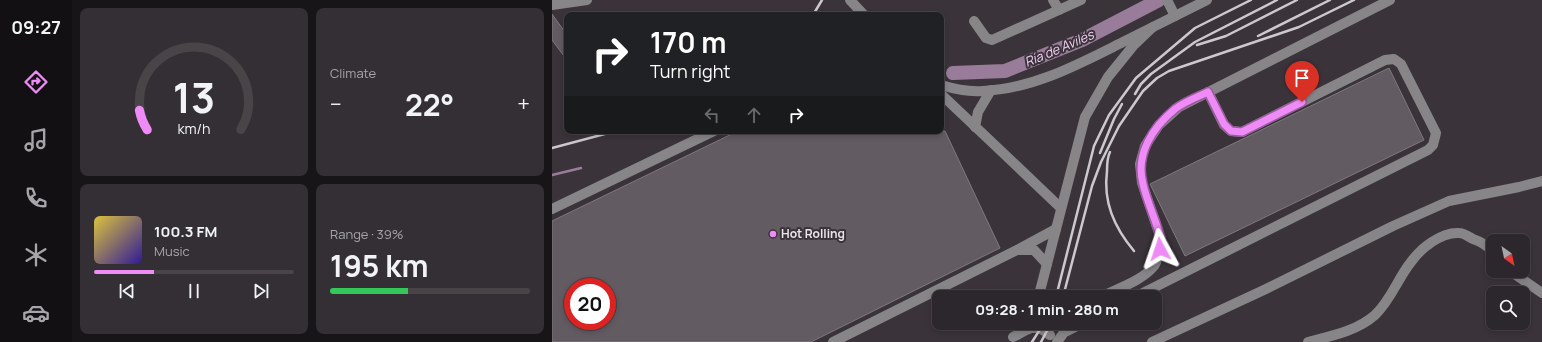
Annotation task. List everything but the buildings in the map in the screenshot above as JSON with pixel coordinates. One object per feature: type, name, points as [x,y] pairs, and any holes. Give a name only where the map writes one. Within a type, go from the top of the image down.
[{"type":"street","points":[[552,5],[587,0]]},
{"type":"street","points":[[850,0],[861,12]]},
{"type":"street","points":[[1053,0],[1059,10]]},
{"type":"street","points":[[974,21],[986,38],[992,40],[1081,0]]},
{"type":"street","points":[[944,86],[982,91],[1003,90],[1041,80],[1097,55],[1207,0]]},
{"type":"street","points":[[1115,290],[1140,278],[1155,265],[1160,249],[1161,239],[1142,183],[1140,164],[1145,146],[1159,125],[1175,109],[1390,0]]},
{"type":"street","points":[[1168,2],[1175,16]]},
{"type":"street","points":[[1041,290],[1085,116],[1108,77],[1133,46],[1153,27]]},
{"type":"street","points":[[1148,290],[1428,150],[1433,145],[1436,134],[1401,64],[1394,59],[1385,60],[1242,132],[1231,131],[1224,124],[1208,92]]},
{"type":"street","points":[[975,127],[978,112],[991,90]]},
{"type":"street","points":[[944,97],[1062,208]]},
{"type":"street","points":[[552,209],[708,134]]},
{"type":"street","points":[[1152,342],[1266,289],[1392,226],[1449,200],[1542,180]]},
{"type":"street","points":[[833,342],[1017,250],[1056,228]]},
{"type":"street","points":[[1308,342],[1341,333],[1362,325],[1376,314],[1395,289],[1411,262],[1432,242],[1446,235],[1460,233],[1486,244]]},
{"type":"street","points":[[1017,250],[1034,250],[1047,264]]},
{"type":"street","points":[[1520,278],[1542,293]]},
{"type":"street","points":[[1012,340],[1031,327],[1041,329],[1053,340]]},
{"type":"street","points":[[1012,340],[1019,330]]},
{"type":"street","points":[[1049,330],[1053,340]]},
{"type":"street","points":[[1053,340],[1068,330]]},
{"type":"waterway","name":"Ría de Avilés","points":[[953,73],[1005,71],[1082,40],[1159,0]]},
{"type":"waterway","points":[[552,175],[581,168]]},
{"type":"railway","points":[[815,12],[822,0]]},
{"type":"railway","points":[[1058,290],[1094,146],[1109,115],[1136,78],[1195,28],[1251,0]]},
{"type":"railway","points":[[1135,94],[1141,84],[1151,74],[1195,42],[1277,0]]},
{"type":"railway","points":[[1197,45],[1226,36],[1297,0]]},
{"type":"railway","points":[[1258,36],[1330,0]]},
{"type":"railway","points":[[1065,290],[1092,186],[1101,162],[1119,126],[1143,91],[1157,78],[1169,71],[1299,27],[1354,0]]},
{"type":"railway","points":[[1100,153],[1122,104]]},
{"type":"railway","points":[[552,148],[605,134]]},
{"type":"railway","points":[[1110,152],[1107,161],[1106,182],[1109,204],[1121,233],[1134,251]]},
{"type":"railway","points":[[1032,342],[1040,330]]},
{"type":"railway","points":[[1041,342],[1047,330]]},
{"type":"place","name":"Hot Rolling","points":[[773,234]]},
{"type":"route","points":[[1160,249],[1161,239],[1156,220],[1142,183],[1140,164],[1145,146],[1159,125],[1175,109],[1208,92],[1224,124],[1231,131],[1242,132],[1302,102]]}]
